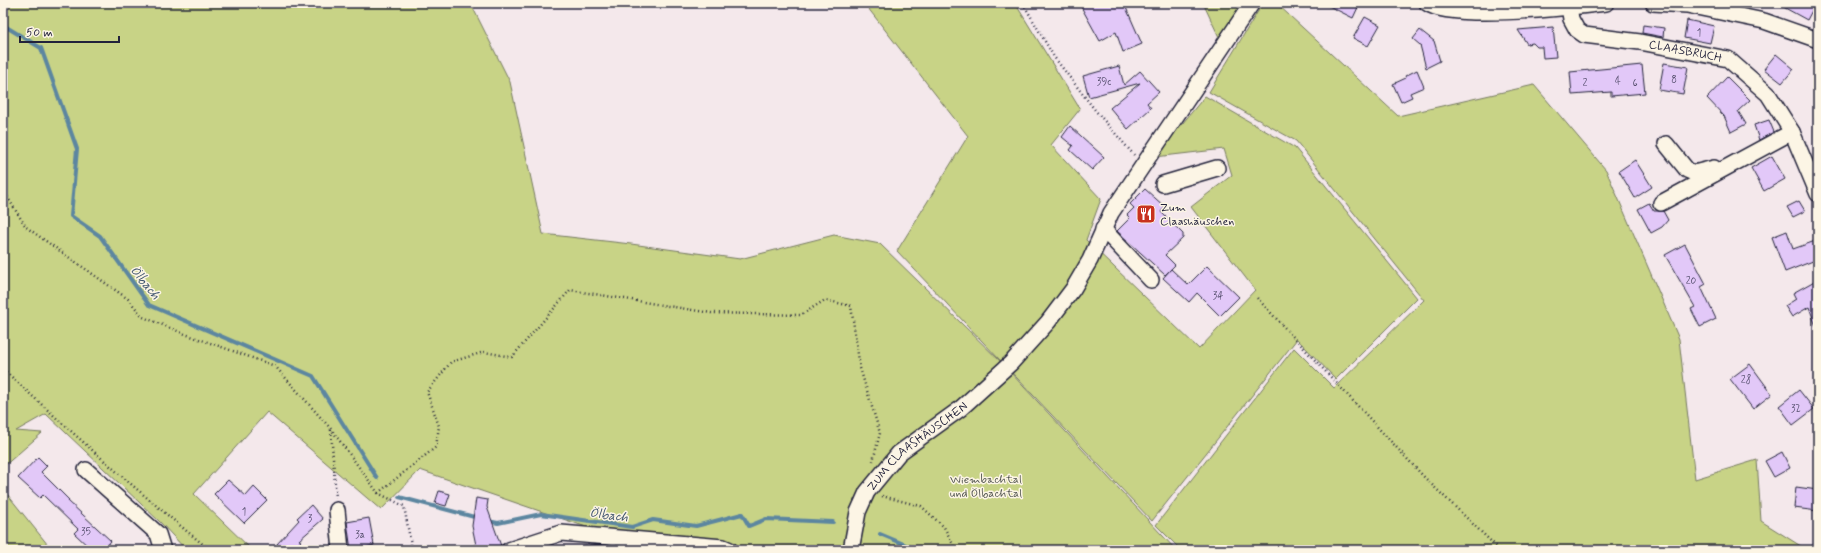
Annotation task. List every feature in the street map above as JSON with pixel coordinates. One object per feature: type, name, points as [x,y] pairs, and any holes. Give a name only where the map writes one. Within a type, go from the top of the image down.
[{"type":"street","name":"ZUM CLAASHÄUSCHEN","points":[[851,550],[858,512],[867,492],[899,453],[960,409],[1011,363],[1048,322],[1073,289],[1090,260],[1111,213],[1252,3]]},
{"type":"street","points":[[1427,3],[1440,8],[1493,12],[1606,3]]},
{"type":"street","points":[[1653,3],[1687,5],[1764,22],[1818,40]]},
{"type":"street","name":"CLAASBRUCH","points":[[1569,7],[1571,19],[1577,30],[1584,34],[1640,42],[1728,59],[1768,94],[1792,132],[1818,194]]},
{"type":"street","points":[[1661,203],[1792,132]]},
{"type":"street","points":[[1666,144],[1687,170],[1694,173],[1718,167],[1721,170]]},
{"type":"street","points":[[1163,184],[1217,168]]},
{"type":"street","points":[[1103,229],[1151,280]]},
{"type":"street","points":[[86,470],[158,534],[163,550]]},
{"type":"street","points":[[337,510],[341,550]]},
{"type":"street","points":[[509,550],[561,533],[708,546],[730,550]]},
{"type":"path","points":[[1023,3],[1054,57],[1095,110],[1144,166]]},
{"type":"path","points":[[3,190],[26,227],[128,298],[143,316],[185,334],[275,366],[331,429],[378,493],[404,506],[412,550]]},
{"type":"path","points":[[378,493],[436,447],[439,426],[427,392],[451,362],[484,352],[512,357],[570,290],[711,312],[801,314],[825,300],[851,306],[860,368],[880,433],[873,462]]},
{"type":"path","points":[[1257,298],[1426,479],[1500,550]]},
{"type":"path","points":[[3,369],[61,423],[156,506],[210,550]]},
{"type":"path","points":[[331,429],[337,510]]},
{"type":"path","points":[[867,492],[921,506],[944,527],[956,550]]},
{"type":"green space","points":[[3,3],[472,3],[474,10],[510,82],[543,234],[740,259],[834,235],[880,244],[1002,363],[953,405],[894,447],[856,509],[850,550],[736,550],[601,532],[420,470],[381,510],[267,412],[194,494],[252,550],[186,550],[160,522],[46,414],[16,431],[42,433],[3,467]]},
{"type":"green space","points":[[864,3],[1015,3],[1080,109],[1051,145],[1101,199],[1086,240],[1199,349],[1255,290],[1191,207],[1232,175],[1224,149],[1155,157],[1205,96],[1295,148],[1417,298],[1336,379],[1297,339],[1152,521],[897,251],[968,136]]},
{"type":"green space","points":[[1203,3],[1242,3],[1219,37]]},
{"type":"green space","points":[[1263,3],[1276,3],[1398,116],[1534,85],[1606,170],[1679,339],[1695,479],[1757,460],[1761,521],[1807,550],[1181,550],[1156,525],[1294,348],[1334,388],[1424,300],[1296,141],[1209,92]]},
{"type":"green space","name":"Wiembachtal und Ölbachtal","points":[[1010,372],[1176,550],[856,550],[865,515],[879,487],[905,455]]},
{"type":"green space","points":[[3,489],[52,550],[3,550]]},
{"type":"building","points":[[1079,3],[1124,3],[1142,44],[1123,52],[1116,32],[1100,41]]},
{"type":"building","points":[[1323,3],[1360,3],[1353,18]]},
{"type":"building","points":[[1776,3],[1816,3],[1807,20]]},
{"type":"building","points":[[1365,17],[1380,25],[1368,46],[1353,38]]},
{"type":"building","points":[[1687,20],[1714,26],[1710,43],[1684,38]]},
{"type":"building","points":[[1643,25],[1664,28],[1663,37],[1642,33]]},
{"type":"building","points":[[1553,27],[1556,57],[1543,58],[1542,47],[1537,47],[1533,43],[1527,44],[1518,30]]},
{"type":"building","points":[[1420,30],[1434,41],[1440,61],[1426,68],[1420,45],[1413,39]]},
{"type":"building","points":[[1776,54],[1794,69],[1782,83],[1764,69]]},
{"type":"building","points":[[1664,63],[1688,67],[1683,94],[1659,90]]},
{"type":"building","points":[[1642,65],[1645,93],[1611,96],[1611,92],[1572,95],[1570,72]]},
{"type":"building","points":[[1119,66],[1124,85],[1140,71],[1159,92],[1147,103],[1151,108],[1128,129],[1110,108],[1140,83],[1089,97],[1083,76]]},
{"type":"building","points":[[1417,70],[1424,87],[1410,93],[1412,97],[1401,102],[1393,84],[1406,78],[1405,76]]},
{"type":"building","points":[[1727,77],[1750,100],[1738,111],[1746,124],[1731,132],[1724,116],[1707,98]]},
{"type":"building","points":[[1769,120],[1774,132],[1759,140],[1754,125]]},
{"type":"building","points":[[1070,126],[1104,157],[1092,170],[1070,150],[1073,146],[1062,137]]},
{"type":"building","points":[[1772,156],[1785,179],[1764,191],[1751,168]]},
{"type":"building","points":[[1635,160],[1652,187],[1635,198],[1619,171]]},
{"type":"building","points":[[1145,189],[1165,207],[1161,212],[1183,234],[1183,238],[1165,255],[1175,265],[1165,275],[1117,231],[1130,218],[1127,215],[1134,208],[1130,204]]},
{"type":"building","points":[[1799,201],[1805,211],[1793,217],[1787,207]]},
{"type":"building","points":[[1649,203],[1654,211],[1663,211],[1668,220],[1662,227],[1651,233],[1638,209]]},
{"type":"building","points":[[1787,231],[1793,249],[1818,240],[1818,259],[1785,272],[1772,237]]},
{"type":"building","points":[[1685,244],[1706,284],[1701,287],[1716,319],[1700,327],[1691,309],[1695,307],[1665,255]]},
{"type":"building","points":[[1207,266],[1239,297],[1220,316],[1197,293],[1189,302],[1163,278],[1171,269],[1188,285]]},
{"type":"building","points":[[1818,279],[1817,329],[1809,307],[1792,317],[1785,306],[1796,299],[1793,293]]},
{"type":"building","points":[[1750,364],[1772,394],[1753,409],[1730,379]]},
{"type":"building","points":[[1799,390],[1814,409],[1793,425],[1779,406]]},
{"type":"building","points":[[1782,452],[1790,468],[1774,477],[1765,461]]},
{"type":"building","points":[[38,457],[47,466],[41,472],[69,500],[68,501],[111,541],[105,548],[101,545],[96,550],[92,550],[74,533],[78,529],[43,495],[40,498],[18,478]]},
{"type":"building","points":[[228,480],[246,496],[254,487],[267,500],[244,523],[214,494]]},
{"type":"building","points":[[1796,487],[1818,490],[1818,511],[1794,508]]},
{"type":"building","points":[[439,491],[450,494],[446,506],[435,503]]},
{"type":"building","points":[[476,498],[488,500],[487,507],[501,546],[477,550],[472,526]]},
{"type":"building","points":[[311,505],[323,519],[299,540],[301,541],[298,544],[304,550],[283,550],[277,544],[299,520],[297,518]]},
{"type":"building","points":[[369,518],[374,545],[361,548],[362,550],[351,550],[347,522]]},
{"type":"waterway","name":"Ölbach","points":[[3,25],[41,48],[77,149],[71,216],[100,236],[149,305],[313,376],[377,478]]},
{"type":"waterway","name":"Ölbach","points":[[399,497],[478,518]]},
{"type":"waterway","name":"Ölbach","points":[[488,521],[498,523],[541,514],[632,527],[653,520],[696,526],[742,514],[749,526],[766,519],[833,522]]},
{"type":"waterway","name":"Ölbach","points":[[880,534],[918,550]]},
{"type":"place","name":"Zum Claashäuschen","points":[[1146,214]]}]
